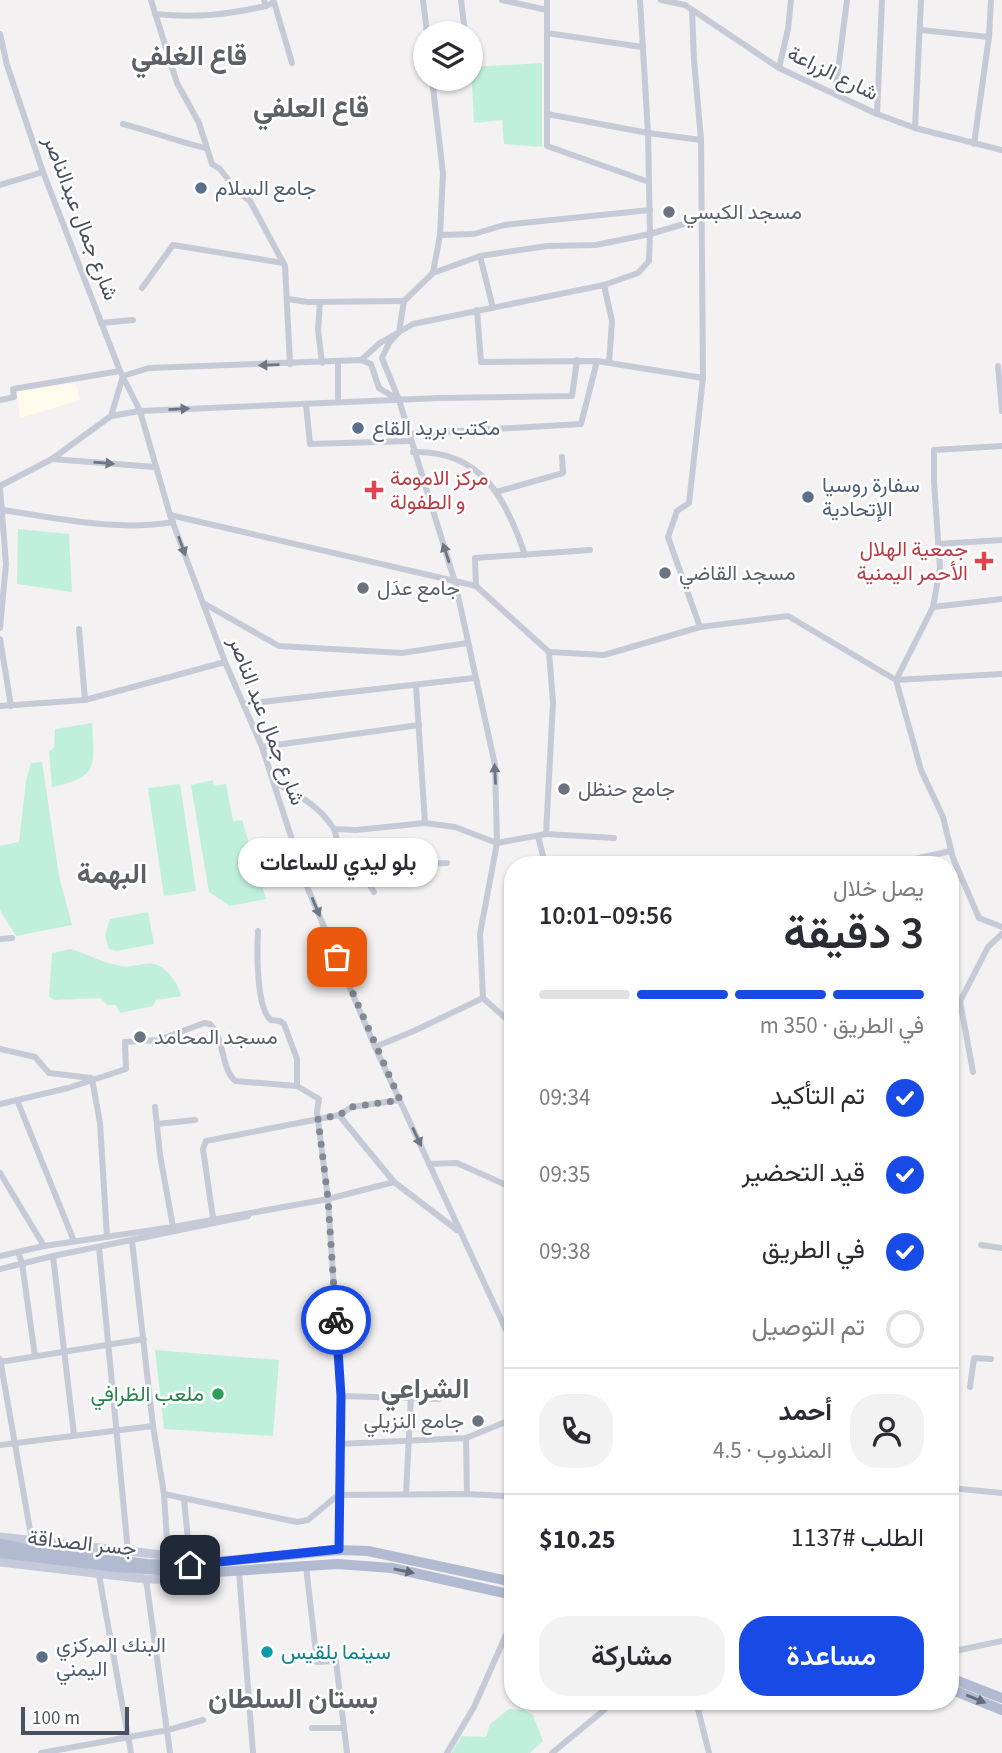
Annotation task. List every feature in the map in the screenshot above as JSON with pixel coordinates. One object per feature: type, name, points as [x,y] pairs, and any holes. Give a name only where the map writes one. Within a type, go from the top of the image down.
[{"type":"main road","points":[[0,1536],[168,1556],[188,1563]]},
{"type":"main road","name":"جسر الصداقة","points":[[0,1544],[107,1559],[188,1563],[202,1568]]},
{"type":"main road","points":[[202,1568],[339,1549],[396,1556],[504,1580]]},
{"type":"main road","name":"جسر الصداقة","points":[[0,1553],[128,1568],[202,1568]]},
{"type":"main road","points":[[0,1562],[146,1579],[197,1579],[202,1568]]},
{"type":"main road","points":[[202,1568],[239,1571],[337,1564],[392,1568],[504,1593]]},
{"type":"main road","points":[[959,1681],[1002,1698]]},
{"type":"main road","points":[[959,1693],[1002,1710]]},
{"type":"street","points":[[151,0],[177,83],[199,124],[212,164],[250,201],[283,262],[288,299],[290,364]]},
{"type":"street","points":[[423,0],[426,21]]},
{"type":"street","points":[[461,0],[464,21]]},
{"type":"street","points":[[502,0],[547,10]]},
{"type":"street","points":[[547,0],[547,146],[649,182]]},
{"type":"street","points":[[361,360],[380,343],[413,324],[604,285],[638,273],[649,261],[648,134],[640,0]]},
{"type":"street","name":"شارع الزراعة","points":[[661,0],[685,3],[779,68],[877,114],[915,128],[1002,150]]},
{"type":"street","points":[[779,68],[788,30],[791,0]]},
{"type":"street","points":[[835,94],[846,0]]},
{"type":"street","points":[[877,114],[882,0]]},
{"type":"street","points":[[915,128],[921,0]]},
{"type":"street","points":[[974,144],[989,37],[991,0]]},
{"type":"street","points":[[155,15],[187,18],[223,15],[274,2],[292,63]]},
{"type":"street","points":[[692,10],[701,140],[703,378],[689,503],[677,511],[668,537],[700,626]]},
{"type":"street","points":[[920,30],[989,37]]},
{"type":"street","points":[[547,33],[642,47]]},
{"type":"street","name":"شارع جمال عبدالناصر","points":[[0,34],[2,50],[43,172],[121,374],[140,411]]},
{"type":"street","points":[[433,91],[443,173],[440,235],[433,273]]},
{"type":"street","points":[[547,114],[648,134],[701,140]]},
{"type":"street","points":[[123,124],[206,148]]},
{"type":"street","points":[[0,184],[43,172]]},
{"type":"street","points":[[440,235],[474,234],[504,225],[650,210]]},
{"type":"street","points":[[504,1017],[483,998],[480,934],[497,843],[495,765],[455,582],[399,400],[382,358],[389,343],[399,332],[404,301],[433,273],[480,256],[547,246],[596,244],[650,234],[701,219]]},
{"type":"street","points":[[142,288],[173,245],[283,262]]},
{"type":"street","points":[[480,256],[493,307]]},
{"type":"street","points":[[604,285],[612,321],[609,363]]},
{"type":"street","points":[[288,299],[320,302],[404,301]]},
{"type":"street","points":[[320,302],[318,330],[322,363]]},
{"type":"street","points":[[477,310],[481,362],[597,361],[703,378]]},
{"type":"street","points":[[102,323],[133,320]]},
{"type":"street","points":[[0,400],[14,397],[13,389],[149,369],[361,360],[371,364],[379,388],[399,400]]},
{"type":"street","points":[[0,628],[3,564],[0,487],[52,459],[111,416],[140,411],[338,402],[572,396],[577,360]]},
{"type":"street","points":[[306,404],[310,444],[581,424],[597,361]]},
{"type":"street","points":[[338,362],[338,402]]},
{"type":"street","points":[[999,366],[1002,411]]},
{"type":"street","points":[[111,416],[121,374]]},
{"type":"street","name":"شارع جمال عبد الناصر","points":[[140,411],[171,518],[225,662],[262,747],[304,877],[375,1046],[504,1326]]},
{"type":"street","points":[[953,856],[943,817],[921,770],[896,680],[933,607],[940,568],[934,450],[1002,446]]},
{"type":"street","points":[[413,452],[432,451],[469,465],[508,508],[525,555]]},
{"type":"street","points":[[496,492],[563,473],[562,457]]},
{"type":"street","points":[[52,459],[155,467]]},
{"type":"street","points":[[2,510],[83,522],[146,527],[171,518],[476,586],[549,652],[604,655],[700,626],[788,616],[896,680],[1002,674]]},
{"type":"street","points":[[938,544],[1002,540]]},
{"type":"street","points":[[476,586],[475,558],[590,550]]},
{"type":"street","points":[[933,607],[1002,599]]},
{"type":"street","points":[[203,603],[279,646],[402,653],[467,643]]},
{"type":"street","points":[[79,629],[85,700]]},
{"type":"street","points":[[0,639],[11,706]]},
{"type":"street","points":[[546,834],[553,702],[549,652]]},
{"type":"street","points":[[0,706],[85,700],[225,662]]},
{"type":"street","points":[[244,704],[474,678]]},
{"type":"street","points":[[416,686],[425,823]]},
{"type":"street","points":[[262,747],[419,725]]},
{"type":"street","points":[[273,781],[324,813],[334,829],[340,849],[358,866],[374,892]]},
{"type":"street","points":[[334,829],[356,830],[425,823],[455,827],[497,843],[546,834],[614,838]]},
{"type":"street","points":[[538,836],[543,856]]},
{"type":"street","points":[[928,856],[951,851]]},
{"type":"street","points":[[304,877],[358,866],[447,863]]},
{"type":"street","points":[[959,870],[979,918],[1002,927]]},
{"type":"street","points":[[258,931],[257,953],[264,1010],[271,1020],[284,1024],[297,1059],[297,1086]]},
{"type":"street","points":[[973,1072],[960,1001],[988,947],[1002,934]]},
{"type":"street","points":[[0,939],[12,938]]},
{"type":"street","points":[[375,1046],[483,998]]},
{"type":"street","points":[[0,1104],[68,1088],[126,1069],[125,1042],[159,1040],[204,1023],[210,1024],[216,1031],[229,1074],[235,1081],[297,1086],[319,1099],[318,1119],[328,1199],[341,1396],[339,1549]]},
{"type":"street","points":[[0,1049],[35,1057],[49,1073],[92,1079]]},
{"type":"street","points":[[92,1079],[100,1123],[107,1237]]},
{"type":"street","points":[[17,1100],[74,1241]]},
{"type":"street","points":[[214,1218],[203,1149],[206,1141],[339,1115],[352,1107],[400,1100]]},
{"type":"street","points":[[155,1107],[160,1155],[173,1227]]},
{"type":"street","points":[[339,1115],[394,1182],[460,1232]]},
{"type":"street","points":[[157,1124],[195,1120]]},
{"type":"street","points":[[429,1164],[457,1163],[504,1184]]},
{"type":"street","points":[[0,1173],[44,1246]]},
{"type":"street","points":[[0,1269],[328,1199],[394,1182]]},
{"type":"street","points":[[0,1256],[44,1246],[291,1206]]},
{"type":"street","points":[[132,1241],[153,1426],[164,1494],[168,1556]]},
{"type":"street","points":[[981,1245],[1002,1248]]},
{"type":"street","points":[[99,1247],[128,1552]]},
{"type":"street","points":[[18,1252],[22,1263],[35,1356]]},
{"type":"street","points":[[53,1256],[75,1436]]},
{"type":"street","points":[[32,1541],[0,1361],[144,1339]]},
{"type":"street","points":[[970,1387],[974,1357],[991,1359]]},
{"type":"street","points":[[341,1396],[439,1399]]},
{"type":"street","points":[[406,1494],[411,1397]]},
{"type":"street","points":[[339,1444],[466,1438],[504,1423]]},
{"type":"street","points":[[0,1445],[153,1426]]},
{"type":"street","points":[[466,1438],[467,1494]]},
{"type":"street","points":[[959,1489],[1002,1493]]},
{"type":"street","points":[[164,1494],[297,1522],[308,1520],[338,1495],[504,1496]]},
{"type":"street","points":[[184,1499],[188,1563]]},
{"type":"street","points":[[306,1566],[317,1662],[336,1661],[346,1753]]},
{"type":"street","points":[[239,1571],[253,1753]]},
{"type":"street","points":[[99,1575],[131,1753]]},
{"type":"street","points":[[146,1579],[170,1753]]},
{"type":"street","points":[[447,1753],[474,1707],[504,1639]]},
{"type":"street","points":[[959,1650],[1002,1641]]},
{"type":"street","points":[[552,1753],[604,1710]]},
{"type":"street","points":[[698,1710],[709,1753]]},
{"type":"street","points":[[45,1753],[168,1730],[203,1720]]},
{"type":"street","points":[[312,1728],[344,1728]]},
{"type":"street","points":[[92,1745],[93,1753]]},
{"type":"shaded area","points":[[76,383],[80,400],[20,418],[17,391]]},
{"type":"green space","points":[[542,63],[542,147],[504,144],[502,120],[474,123],[472,91],[483,91],[483,66]]},
{"type":"green space","points":[[18,529],[69,534],[72,592],[17,584]]},
{"type":"green space","points":[[92,723],[91,767],[79,779],[52,787],[49,751],[54,748],[55,729]]},
{"type":"green space","points":[[42,762],[59,876],[72,925],[16,936],[0,910],[0,846],[19,842],[26,781],[31,763]]},
{"type":"green space","points":[[213,780],[214,786],[226,784],[233,821],[242,820],[266,899],[230,906],[209,892],[191,785]]},
{"type":"green space","points":[[180,784],[196,891],[164,896],[148,788]]},
{"type":"green space","points":[[148,912],[154,944],[116,951],[109,949],[105,935],[110,919]]},
{"type":"green space","points":[[70,949],[121,966],[159,966],[172,977],[181,996],[156,1000],[153,1006],[120,1013],[116,1005],[107,1005],[101,998],[55,1000],[49,997],[52,953]]},
{"type":"green space","name":"ملعب الظرافي","points":[[155,1350],[279,1360],[273,1436],[164,1429]]},
{"type":"green space","points":[[508,1710],[524,1710],[533,1715],[543,1741],[530,1753],[451,1753],[462,1736],[486,1737],[490,1724]]},
{"type":"way so far","points":[[336,1320],[328,1199],[318,1119],[339,1115],[352,1107],[400,1100],[337,957]]},
{"type":"place","name":"جامع السلام","points":[[201,188]]},
{"type":"place","name":"مسجد الكبسي","points":[[669,212]]},
{"type":"place","name":"مكتب بريد القاع","points":[[358,428]]},
{"type":"place","name":"مركز الامومة و الطفولة","points":[[374,490]]},
{"type":"place","name":"سفارة روسيا الإتحادية","points":[[808,497]]},
{"type":"place","name":"جمعية الهلال الأحمر اليمنية","points":[[984,561]]},
{"type":"place","name":"مسجد القاضي","points":[[665,573]]},
{"type":"place","name":"جامع عدَل","points":[[363,588]]},
{"type":"place","name":"جامع حنظل","points":[[564,789]]},
{"type":"place","name":"بلو ليدي للساعات","points":[[337,957]]},
{"type":"place","name":"مسجد المحامد","points":[[140,1037]]},
{"type":"place","name":"ملعب الظرافي","points":[[218,1394]]},
{"type":"place","name":"جامع النزيلي","points":[[478,1421]]},
{"type":"place","name":"سينما بلقيس","points":[[267,1652]]},
{"type":"place","name":"البنك المركزي اليمني","points":[[42,1657]]},
{"type":"district","name":"قاع الغلفي","points":[[189,56]]},
{"type":"district","name":"قاع العلفي","points":[[311,108]]},
{"type":"district","name":"البهمة","points":[[112,874]]},
{"type":"district","name":"الشراعي","points":[[425,1389]]},
{"type":"district","name":"بستان السلطان","points":[[293,1699]]},
{"type":"route","points":[[190,1565],[339,1549],[341,1396],[336,1320]]}]
